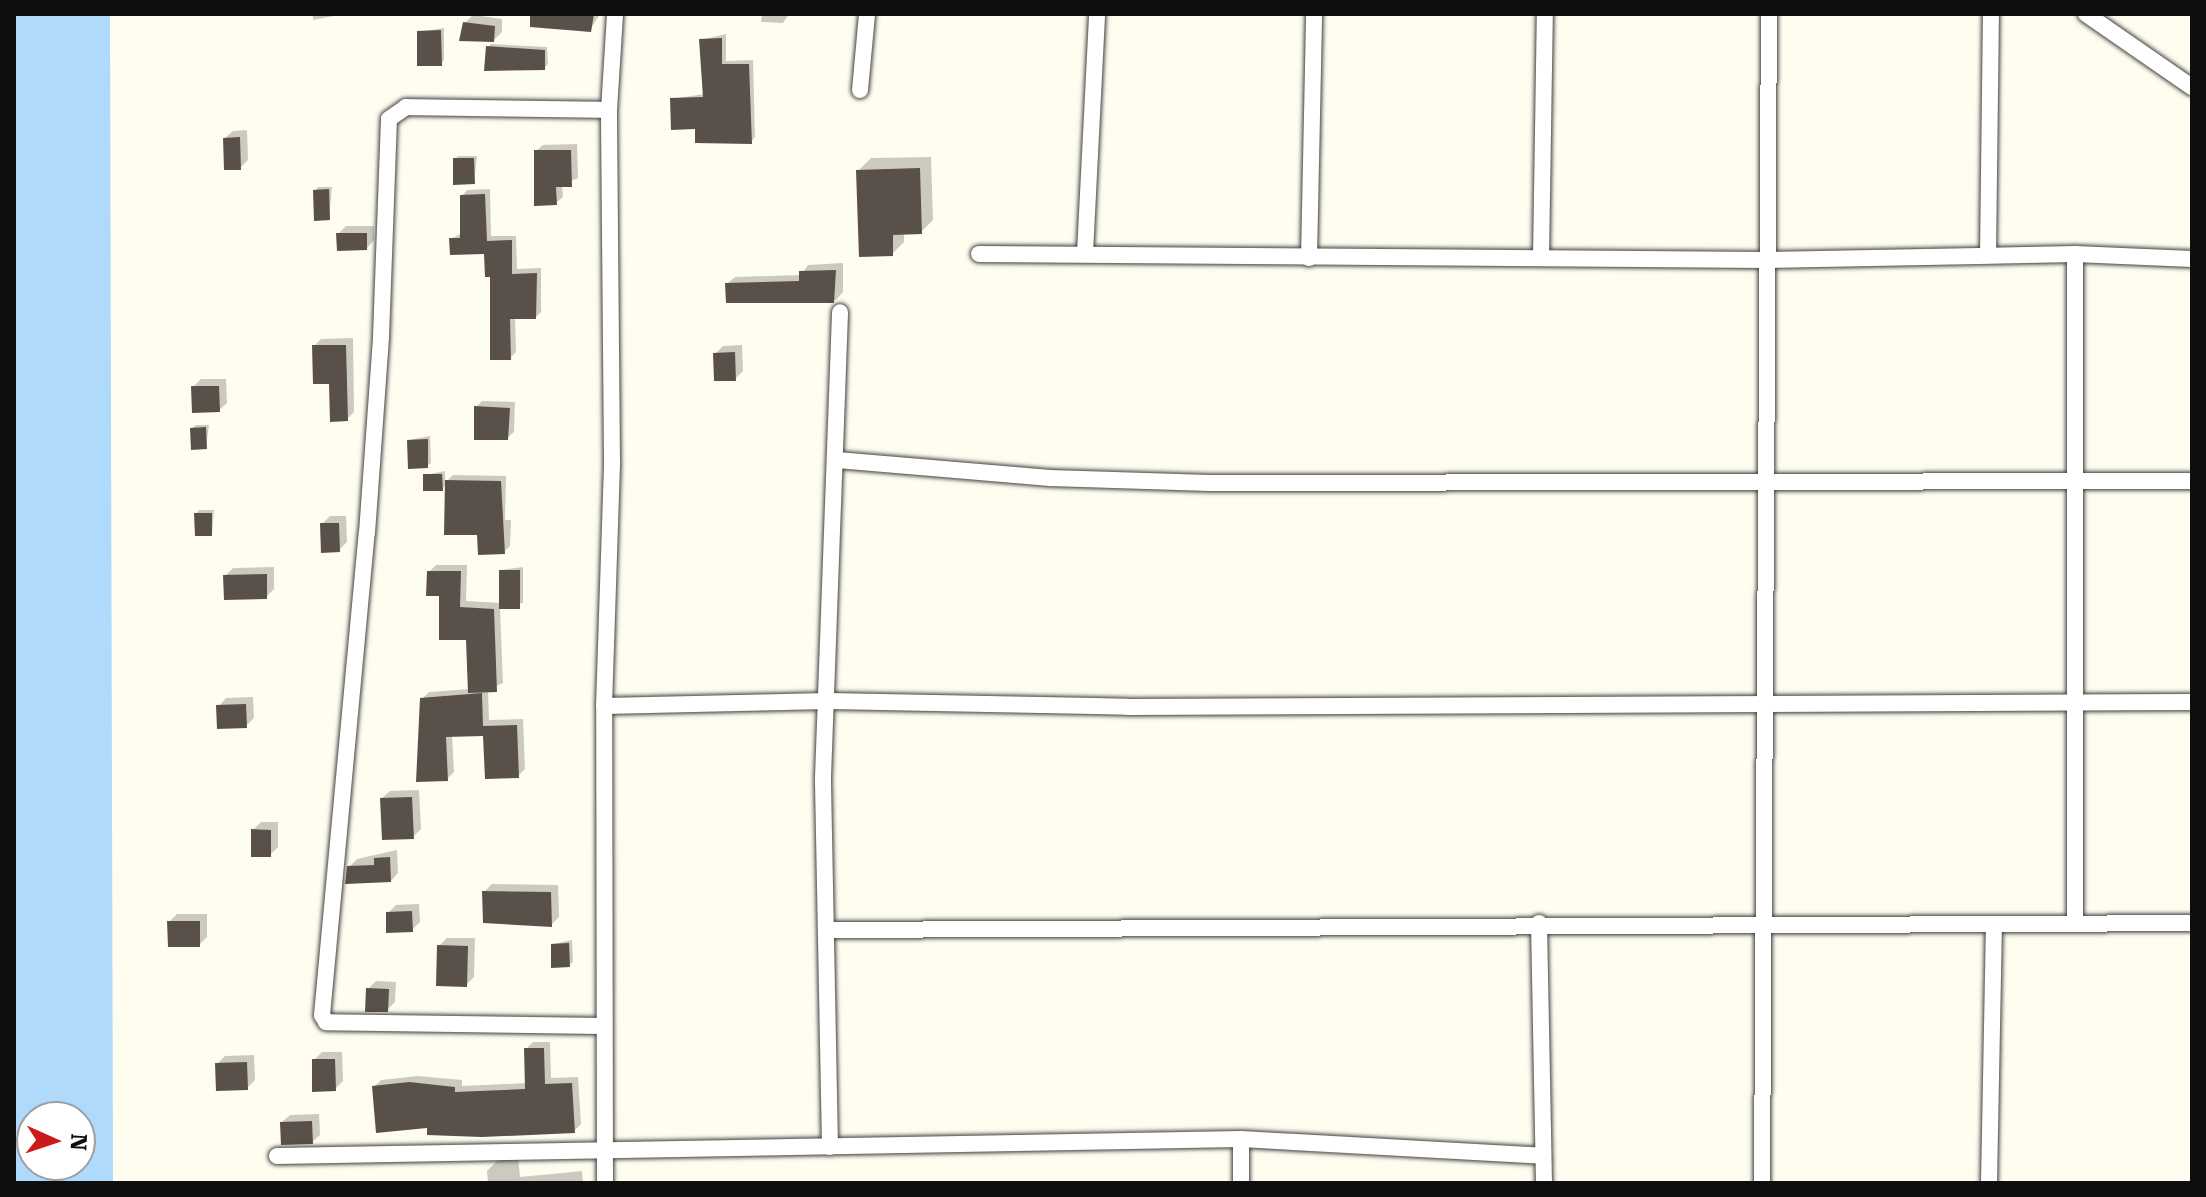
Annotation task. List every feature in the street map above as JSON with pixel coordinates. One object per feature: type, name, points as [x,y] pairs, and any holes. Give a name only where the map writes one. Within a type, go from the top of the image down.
[{"type":"street","points":[[605,1183],[604,706],[612,461],[609,110],[615,14]]},
{"type":"street","points":[[860,90],[867,14]]},
{"type":"street","points":[[1085,253],[1097,14]]},
{"type":"street","points":[[1309,258],[1314,14]]},
{"type":"street","points":[[1541,258],[1545,14]]},
{"type":"street","points":[[1762,1183],[1769,14]]},
{"type":"street","points":[[1988,255],[1991,14]]},
{"type":"street","points":[[2086,14],[2192,87]]},
{"type":"street","points":[[603,1026],[326,1022],[322,1015],[367,533],[381,337],[389,119],[406,107],[609,110]]},
{"type":"street","points":[[979,254],[1766,260],[2075,254],[2192,259]]},
{"type":"street","points":[[2075,254],[2076,480],[2072,703],[2075,922]]},
{"type":"street","points":[[830,1147],[823,777],[837,460],[840,312]]},
{"type":"street","points":[[837,460],[1050,478],[1210,483],[2192,481]]},
{"type":"street","points":[[604,706],[828,701],[1128,707],[2192,702]]},
{"type":"street","points":[[826,930],[1539,923],[2192,923]]},
{"type":"street","points":[[1539,923],[1544,1183]]},
{"type":"street","points":[[1989,1183],[1994,924]]},
{"type":"street","points":[[277,1156],[1241,1139],[1543,1156]]},
{"type":"street","points":[[1241,1139],[1241,1183]]},
{"type":"water","points":[[14,14],[110,14],[113,1183],[14,1183]]},
{"type":"building","points":[[530,14],[594,14],[591,32],[530,27]]},
{"type":"building","points":[[463,22],[495,26],[494,42],[459,41]]},
{"type":"building","points":[[441,30],[442,66],[417,66],[417,31]]},
{"type":"building","points":[[722,38],[722,64],[749,64],[752,144],[695,143],[695,129],[671,130],[670,98],[703,97],[699,39]]},
{"type":"building","points":[[486,46],[545,50],[545,70],[484,71]]},
{"type":"building","points":[[240,137],[241,170],[224,170],[223,138]]},
{"type":"building","points":[[534,150],[571,150],[572,187],[556,187],[557,205],[534,206]]},
{"type":"building","points":[[453,158],[474,158],[475,184],[453,185]]},
{"type":"building","points":[[920,168],[922,234],[893,235],[893,256],[859,257],[856,170]]},
{"type":"building","points":[[329,189],[330,220],[314,221],[313,190]]},
{"type":"building","points":[[485,194],[487,241],[512,240],[512,274],[537,273],[536,319],[510,319],[511,360],[490,360],[490,277],[485,277],[484,254],[450,255],[449,238],[460,238],[460,195]]},
{"type":"building","points":[[336,233],[367,233],[367,250],[337,251]]},
{"type":"building","points":[[836,270],[834,303],[726,303],[725,283],[799,281],[799,271]]},
{"type":"building","points":[[312,345],[346,345],[348,421],[330,422],[329,384],[313,384]]},
{"type":"building","points":[[735,352],[736,381],[714,381],[713,353]]},
{"type":"building","points":[[191,386],[219,386],[220,412],[192,413]]},
{"type":"building","points":[[474,406],[510,408],[508,440],[474,440]]},
{"type":"building","points":[[206,427],[207,449],[191,450],[190,428]]},
{"type":"building","points":[[428,439],[428,468],[408,469],[407,440]]},
{"type":"building","points":[[423,474],[442,474],[443,491],[423,491]]},
{"type":"building","points":[[445,480],[501,481],[505,554],[478,555],[477,535],[444,535]]},
{"type":"building","points":[[194,513],[212,513],[212,536],[195,536]]},
{"type":"building","points":[[320,523],[339,523],[340,552],[321,553]]},
{"type":"building","points":[[499,570],[520,570],[520,609],[499,609]]},
{"type":"building","points":[[427,571],[461,571],[460,607],[494,609],[497,692],[468,693],[466,640],[439,640],[439,596],[426,596]]},
{"type":"building","points":[[267,574],[267,599],[224,600],[223,575]]},
{"type":"building","points":[[482,693],[483,726],[517,725],[519,778],[485,779],[483,736],[446,737],[448,781],[416,782],[420,698]]},
{"type":"building","points":[[246,704],[247,728],[217,729],[216,705]]},
{"type":"building","points":[[412,797],[414,839],[382,840],[380,798]]},
{"type":"building","points":[[251,829],[271,830],[271,857],[251,857]]},
{"type":"building","points":[[390,857],[391,882],[345,884],[347,866],[374,865],[374,858]]},
{"type":"building","points":[[482,891],[551,892],[552,927],[483,923]]},
{"type":"building","points":[[412,911],[413,932],[386,933],[386,912]]},
{"type":"building","points":[[167,921],[200,921],[200,947],[168,947]]},
{"type":"building","points":[[569,943],[570,967],[551,968],[551,944]]},
{"type":"building","points":[[437,945],[468,946],[467,987],[436,986]]},
{"type":"building","points":[[366,988],[389,989],[388,1012],[365,1012]]},
{"type":"building","points":[[524,1048],[544,1048],[545,1084],[572,1083],[575,1133],[482,1137],[427,1135],[427,1128],[376,1133],[372,1086],[409,1082],[455,1087],[455,1092],[525,1089]]},
{"type":"building","points":[[312,1059],[335,1059],[336,1091],[312,1092]]},
{"type":"building","points":[[247,1062],[248,1090],[216,1091],[215,1063]]},
{"type":"building","points":[[312,1121],[313,1144],[281,1145],[280,1122]]}]
